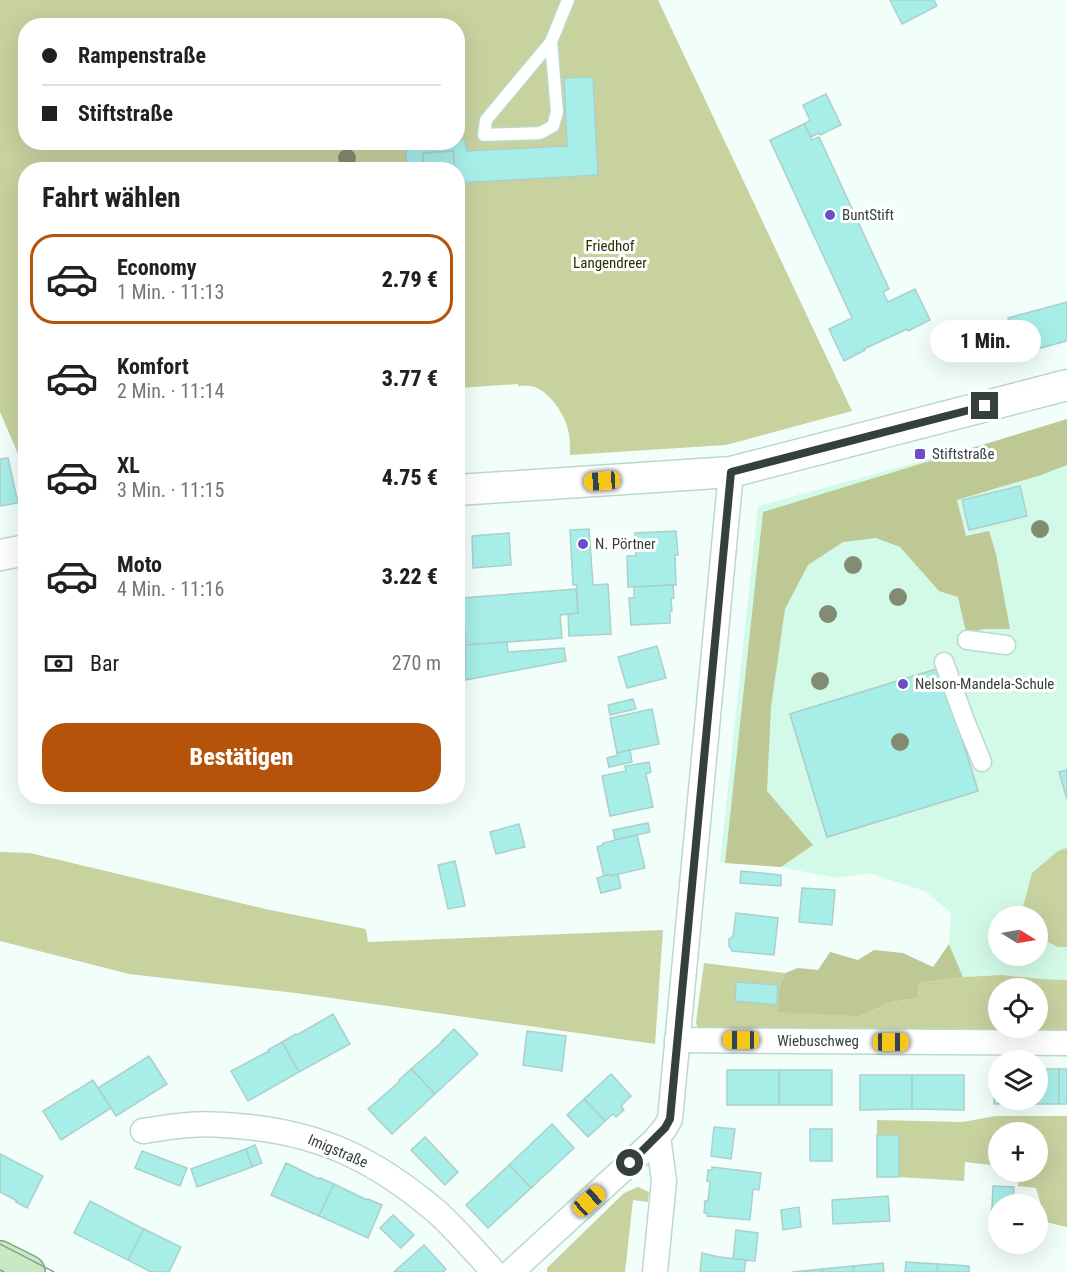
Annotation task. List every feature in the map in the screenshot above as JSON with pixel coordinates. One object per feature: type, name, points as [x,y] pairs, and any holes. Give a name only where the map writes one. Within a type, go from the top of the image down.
[{"type":"main road","points":[[0,1258],[28,1272]]},
{"type":"street","points":[[465,490],[731,472],[1067,385]]},
{"type":"street","points":[[511,1272],[658,1136],[670,1119],[731,472]]},
{"type":"street","points":[[0,555],[18,552]]},
{"type":"street","points":[[967,640],[1006,645]]},
{"type":"street","points":[[944,662],[982,762]]},
{"type":"street","name":"Wiebuschweg","points":[[677,1040],[1067,1043]]},
{"type":"street","name":"Imigstraße","points":[[143,1131],[190,1125],[226,1125],[296,1134],[339,1149],[375,1167],[406,1188],[438,1214],[494,1272]]},
{"type":"street","points":[[655,1272],[664,1181],[658,1136]]},
{"type":"lane","points":[[551,42],[557,112],[553,126],[540,133],[484,135],[486,120],[551,42],[568,0]]},
{"type":"shaded area","points":[[1067,419],[1067,465],[957,500],[966,536],[989,531],[996,554],[1010,629],[966,632],[958,597],[939,591],[900,547],[876,538],[843,542],[808,565],[785,609],[771,707],[767,791],[813,845],[781,867],[725,863],[763,512]]},
{"type":"shaded area","name":"Nelson-Mandela-Schule","points":[[1067,421],[1067,980],[1002,975],[963,977],[949,944],[951,913],[925,891],[869,873],[836,878],[781,867],[720,862],[758,506]]},
{"type":"shaded area","points":[[949,944],[963,977],[919,983],[918,998],[891,1002],[860,1016],[777,1012],[785,973],[798,968],[818,970],[830,952],[858,960],[874,950],[903,953],[933,967]]},
{"type":"green space","name":"Friedhof Langendreer","points":[[0,0],[658,0],[852,411],[726,445],[570,455],[568,429],[565,421],[547,394],[532,386],[518,386],[518,384],[465,388],[465,162],[18,162],[18,454],[0,412]]},
{"type":"green space","points":[[1067,848],[1067,947],[1058,947],[1048,942],[1048,906],[1023,906],[1032,873],[1058,851]]},
{"type":"green space","points":[[0,852],[30,853],[270,910],[366,929],[368,942],[663,930],[655,1044],[296,993],[129,974],[0,941]]},
{"type":"green space","points":[[704,963],[785,973],[781,984],[860,1016],[891,1002],[918,998],[919,983],[1002,975],[1031,978],[988,978],[988,1032],[701,1030],[697,1026]]},
{"type":"green space","points":[[1048,979],[1067,980],[1067,1030],[1048,1030]]},
{"type":"green space","points":[[995,1116],[1067,1116],[1067,1227],[1048,1222],[1048,1194],[1038,1194],[1036,1188],[1018,1186],[1018,1182],[1048,1182],[1048,1122],[988,1122],[988,1165],[965,1162],[964,1181],[899,1177],[899,1135],[877,1135],[877,1120],[963,1122]]},
{"type":"green space","points":[[638,1187],[649,1192],[648,1202],[633,1200],[625,1272],[547,1272],[547,1268],[624,1193]]},
{"type":"building","points":[[890,0],[934,0],[937,6],[902,24]]},
{"type":"building","points":[[593,77],[598,175],[465,183],[465,162],[454,162],[453,151],[423,153],[423,162],[406,162],[406,150],[465,150],[465,139],[467,151],[567,146],[564,78]]},
{"type":"building","points":[[826,94],[841,125],[811,137],[804,124],[810,120],[803,105]]},
{"type":"building","name":"BuntStift","points":[[804,124],[812,140],[819,137],[889,289],[883,292],[888,302],[915,289],[930,320],[864,349],[844,361],[829,329],[852,318],[770,140]]},
{"type":"building","points":[[453,151],[454,162],[423,162],[423,153]]},
{"type":"building","points":[[1067,302],[1067,341],[1018,354],[1008,318]]},
{"type":"building","points":[[8,458],[18,503],[0,506],[0,459]]},
{"type":"building","points":[[1020,486],[1027,516],[969,530],[962,500]]},
{"type":"building","points":[[589,529],[593,585],[608,584],[611,634],[569,636],[568,614],[578,613],[577,585],[573,585],[570,530]]},
{"type":"building","points":[[676,531],[678,555],[675,555],[676,585],[628,587],[627,556],[636,556],[635,533]]},
{"type":"building","points":[[509,533],[511,565],[473,568],[472,536]]},
{"type":"building","points":[[673,585],[674,598],[671,599],[670,623],[631,625],[629,598],[634,598],[634,587]]},
{"type":"building","points":[[576,589],[578,613],[560,615],[562,638],[466,645],[465,598]]},
{"type":"building","points":[[507,642],[508,652],[564,648],[566,661],[465,680],[466,645]]},
{"type":"building","points":[[657,646],[666,678],[627,688],[618,657]]},
{"type":"building","points":[[940,668],[978,791],[827,837],[790,714]],"holes":[[[914,721],[925,760],[857,781],[846,743]]]},
{"type":"building","points":[[940,668],[978,791],[827,837],[790,714]]},
{"type":"building","points":[[633,699],[636,709],[610,715],[608,705]]},
{"type":"building","points":[[652,709],[659,744],[617,753],[610,718]]},
{"type":"building","points":[[630,750],[632,762],[609,767],[607,758]]},
{"type":"building","points":[[649,762],[651,772],[646,774],[653,807],[610,816],[602,776],[626,771],[625,766]]},
{"type":"building","points":[[1067,770],[1067,799],[1059,772]]},
{"type":"building","points":[[648,823],[650,832],[615,840],[613,830]]},
{"type":"building","points":[[519,824],[525,847],[496,854],[490,832]]},
{"type":"building","points":[[637,835],[645,868],[604,876],[597,847],[603,843]]},
{"type":"building","points":[[455,861],[465,906],[448,909],[438,865]]},
{"type":"building","points":[[741,871],[781,875],[781,886],[740,883]]},
{"type":"building","points":[[610,874],[611,876],[618,874],[621,888],[601,893],[597,878]]},
{"type":"building","points":[[802,888],[835,890],[832,925],[799,922]]},
{"type":"building","points":[[736,913],[778,918],[774,955],[732,951],[729,939],[733,936]]},
{"type":"building","points":[[736,982],[778,985],[777,1005],[735,1001]]},
{"type":"building","points":[[333,1014],[350,1044],[299,1072],[282,1042]]},
{"type":"building","points":[[454,1029],[478,1054],[435,1094],[411,1069]]},
{"type":"building","points":[[527,1031],[566,1036],[562,1071],[523,1065]]},
{"type":"building","points":[[282,1042],[299,1072],[248,1101],[231,1071]]},
{"type":"building","points":[[149,1056],[167,1084],[116,1116],[98,1088]]},
{"type":"building","points":[[411,1069],[435,1094],[392,1134],[368,1109]]},
{"type":"building","points":[[1048,1069],[1059,1069],[1059,1104],[1048,1104]]},
{"type":"building","points":[[1059,1069],[1067,1069],[1067,1104],[1059,1104]]},
{"type":"building","points":[[727,1070],[779,1070],[779,1105],[727,1105]]},
{"type":"building","points":[[779,1070],[832,1070],[832,1105],[779,1105]]},
{"type":"building","points":[[611,1074],[631,1096],[621,1106],[624,1110],[616,1117],[613,1114],[605,1121],[584,1099]]},
{"type":"building","points":[[860,1075],[912,1075],[912,1109],[860,1110]]},
{"type":"building","points":[[912,1075],[964,1075],[964,1110],[912,1109]]},
{"type":"building","points":[[93,1080],[111,1108],[61,1140],[43,1111]]},
{"type":"building","points":[[584,1099],[605,1121],[588,1137],[567,1115]]},
{"type":"building","points":[[552,1124],[574,1148],[531,1188],[509,1165]]},
{"type":"building","points":[[714,1127],[735,1129],[731,1159],[711,1156]]},
{"type":"building","points":[[810,1129],[832,1129],[832,1161],[810,1161]]},
{"type":"building","points":[[877,1135],[899,1135],[899,1177],[877,1177]]},
{"type":"building","points":[[425,1137],[458,1172],[445,1185],[411,1150]]},
{"type":"building","points":[[255,1145],[262,1163],[252,1167],[246,1149]]},
{"type":"building","points":[[246,1149],[252,1167],[197,1187],[191,1169]]},
{"type":"building","points":[[142,1151],[187,1168],[180,1186],[135,1168]]},
{"type":"building","points":[[0,1154],[43,1176],[27,1208],[0,1192]]},
{"type":"building","points":[[286,1163],[334,1184],[319,1216],[271,1195]]},
{"type":"building","points":[[509,1165],[531,1188],[488,1228],[466,1205]]},
{"type":"building","points":[[712,1167],[761,1173],[759,1190],[753,1189],[750,1220],[707,1216],[707,1213],[704,1213],[710,1182],[707,1181],[708,1170],[712,1170]]},
{"type":"building","points":[[334,1184],[382,1205],[368,1238],[319,1216]]},
{"type":"building","points":[[993,1186],[1014,1187],[1014,1194],[993,1194]]},
{"type":"building","points":[[888,1196],[890,1221],[833,1224],[832,1200]]},
{"type":"building","points":[[90,1201],[144,1229],[128,1260],[74,1233]]},
{"type":"building","points":[[799,1207],[801,1227],[783,1230],[781,1210]]},
{"type":"building","points":[[393,1215],[414,1235],[401,1248],[380,1228]]},
{"type":"building","points":[[144,1229],[181,1247],[169,1272],[151,1272],[128,1260]]},
{"type":"building","points":[[736,1230],[758,1233],[755,1261],[733,1259]]},
{"type":"building","points":[[424,1245],[446,1269],[443,1272],[394,1272]]},
{"type":"building","points":[[702,1253],[746,1260],[744,1272],[700,1272]]},
{"type":"building","points":[[906,1262],[938,1264],[937,1272],[905,1272]]},
{"type":"building","points":[[883,1263],[884,1272],[853,1272],[853,1266]]},
{"type":"building","points":[[938,1264],[969,1266],[969,1272],[937,1272]]},
{"type":"building","points":[[853,1266],[853,1272],[823,1272],[822,1269]]},
{"type":"building","points":[[822,1269],[823,1272],[792,1272]]},
{"type":"tram line","points":[[0,1244],[54,1272]]},
{"type":"tram line","points":[[0,1270],[4,1272]]},
{"type":"place","name":"BuntStift","points":[[830,215]]},
{"type":"place","name":"Stiftstraße","points":[[920,454]]},
{"type":"place","name":"N. Pörtner","points":[[583,544]]},
{"type":"place","name":"Nelson-Mandela-Schule","points":[[903,684]]},
{"type":"route","points":[[630,1163],[655,1140],[670,1119],[731,472],[985,406]]}]
